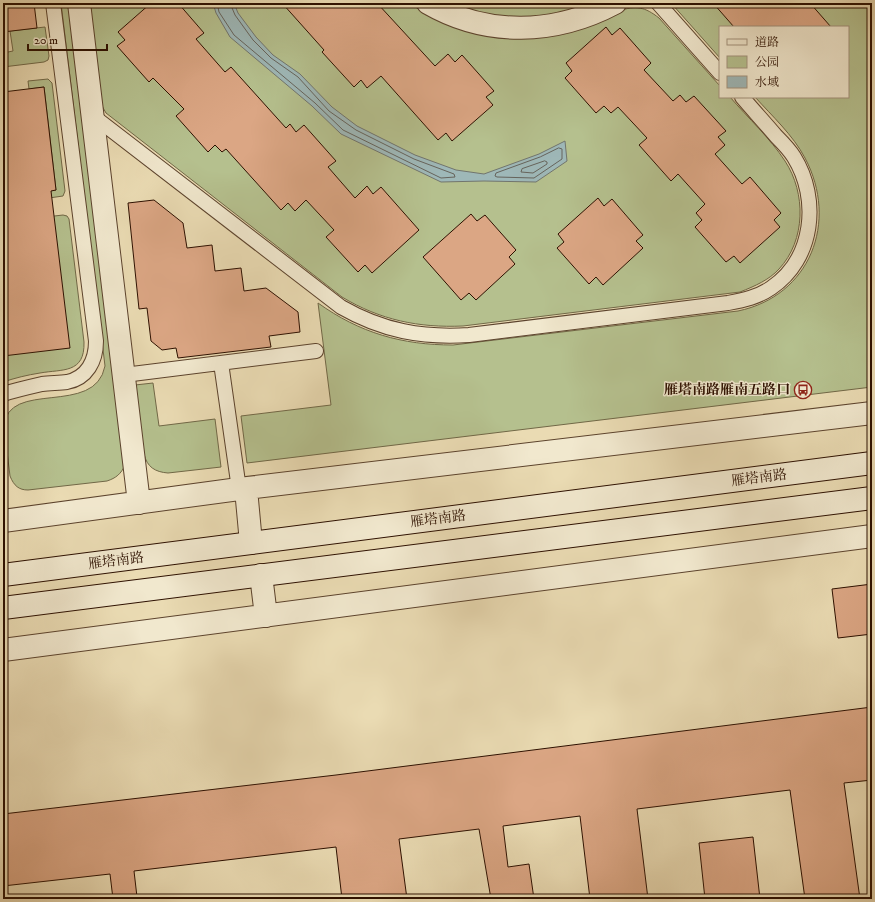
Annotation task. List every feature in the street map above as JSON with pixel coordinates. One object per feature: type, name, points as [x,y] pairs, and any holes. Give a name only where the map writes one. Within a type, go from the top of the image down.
[{"type":"street","points":[[79,3],[139,503]]},
{"type":"street","points":[[428,3],[446,13],[480,23],[497,26],[532,28],[567,23],[601,11],[615,3]]},
{"type":"street","points":[[3,520],[242,489],[872,413]]},
{"type":"street","name":"雁塔南路","points":[[3,575],[872,463]]},
{"type":"street","points":[[242,489],[251,543]]},
{"type":"street","points":[[3,608],[872,498]]},
{"type":"street","points":[[3,650],[872,536]]},
{"type":"street","points":[[261,575],[266,616]]},
{"type":"lane","points":[[3,394],[44,384],[66,382],[78,378],[89,368],[96,351],[96,341],[53,3]]},
{"type":"lane","points":[[658,3],[719,72]]},
{"type":"lane","points":[[93,116],[341,307],[366,320],[398,331],[453,336],[728,303],[750,298],[776,284],[792,268],[805,242],[810,206],[808,191],[801,170],[794,157],[743,98]]},
{"type":"lane","points":[[124,374],[316,351]]},
{"type":"lane","points":[[221,363],[242,489]]},
{"type":"green space","points":[[61,3],[70,3],[125,465],[118,475],[107,481],[25,490],[17,487],[10,476],[4,427],[9,412],[20,404],[85,391],[98,382],[105,366]]},
{"type":"green space","points":[[88,3],[409,3],[425,13],[450,24],[619,11],[630,8],[640,8],[649,11],[659,18],[719,85],[719,98],[731,98],[766,136],[785,161],[797,187],[800,216],[798,231],[788,257],[779,269],[761,282],[740,292],[463,326],[431,326],[415,324],[371,312],[342,297],[106,113],[102,106]]},
{"type":"green space","points":[[448,3],[595,3],[579,10],[531,19],[488,15]]},
{"type":"green space","points":[[671,3],[872,3],[872,387],[247,463],[241,416],[331,405],[318,303],[350,322],[382,335],[416,343],[453,345],[738,311],[763,303],[784,290],[800,273],[811,253],[818,231],[819,207],[815,182],[805,158],[795,141],[756,98],[849,98],[849,26],[719,26],[719,57]]},
{"type":"green space","points":[[45,27],[49,56],[48,60],[44,62],[3,67],[3,53],[13,51],[10,31]]},
{"type":"green space","points":[[48,79],[52,83],[65,191],[63,196],[42,199],[41,192],[56,190],[44,87],[29,89],[28,81]]},
{"type":"green space","points":[[63,215],[67,216],[69,219],[84,342],[81,360],[71,368],[64,370],[40,373],[3,382],[3,222]]},
{"type":"green space","points":[[153,383],[159,426],[215,419],[221,467],[168,473],[155,470],[149,465],[144,454],[135,385]]},
{"type":"water","points":[[213,3],[234,3],[238,13],[256,37],[273,55],[300,74],[332,107],[357,126],[415,155],[456,170],[484,174],[539,154],[565,141],[567,161],[536,182],[441,182],[341,134],[312,106],[230,37],[216,13]]},
{"type":"building","points":[[3,3],[34,3],[37,28],[3,32]]},
{"type":"building","points":[[151,3],[178,3],[204,33],[196,39],[225,72],[231,67],[286,128],[290,124],[296,132],[304,125],[336,161],[328,167],[355,198],[367,186],[373,194],[381,187],[419,230],[372,273],[365,265],[358,272],[326,237],[334,230],[306,200],[295,211],[288,203],[281,210],[226,149],[222,152],[215,145],[208,152],[176,116],[184,109],[153,78],[149,82],[117,46],[125,40],[118,32]]},
{"type":"building","points":[[282,3],[377,3],[435,66],[448,54],[455,62],[462,55],[494,91],[486,97],[493,105],[452,141],[446,133],[438,140],[381,76],[367,88],[361,80],[354,87],[322,52],[324,50]]},
{"type":"building","points":[[713,3],[810,3],[830,26],[733,26]]},
{"type":"building","points":[[606,27],[612,35],[620,28],[651,63],[644,70],[673,101],[680,95],[686,102],[694,96],[726,131],[718,137],[725,145],[715,154],[742,184],[750,177],[781,213],[774,220],[780,227],[740,263],[734,256],[726,262],[695,227],[702,220],[696,213],[705,204],[678,174],[671,181],[639,145],[647,138],[618,107],[611,113],[604,106],[596,113],[565,78],[572,71],[566,63]]},
{"type":"building","points":[[44,87],[56,190],[51,191],[70,348],[3,356],[3,92]]},
{"type":"building","points":[[598,198],[604,206],[612,199],[643,235],[636,241],[643,248],[603,285],[596,277],[589,284],[557,248],[564,242],[558,234]]},
{"type":"building","points":[[154,200],[183,223],[187,248],[212,245],[215,271],[241,268],[244,291],[266,288],[298,312],[300,332],[269,336],[271,347],[178,358],[176,348],[162,350],[151,341],[147,308],[139,309],[128,203]]},
{"type":"building","points":[[471,214],[477,221],[485,215],[516,250],[509,257],[515,264],[476,300],[469,293],[461,300],[423,257]]},
{"type":"building","points":[[872,584],[872,634],[838,638],[832,589]]},
{"type":"building","points":[[872,707],[872,780],[844,783],[860,899],[805,899],[790,790],[637,809],[648,899],[590,899],[580,816],[503,826],[508,867],[529,864],[534,899],[491,899],[479,829],[399,839],[407,899],[342,899],[336,847],[134,871],[137,897],[123,899],[113,899],[110,874],[3,886],[3,814],[336,775]]},
{"type":"building","points":[[753,837],[760,899],[705,899],[699,843]]},
{"type":"place","name":"雁塔南路雁南五路口","points":[[803,390]]}]
